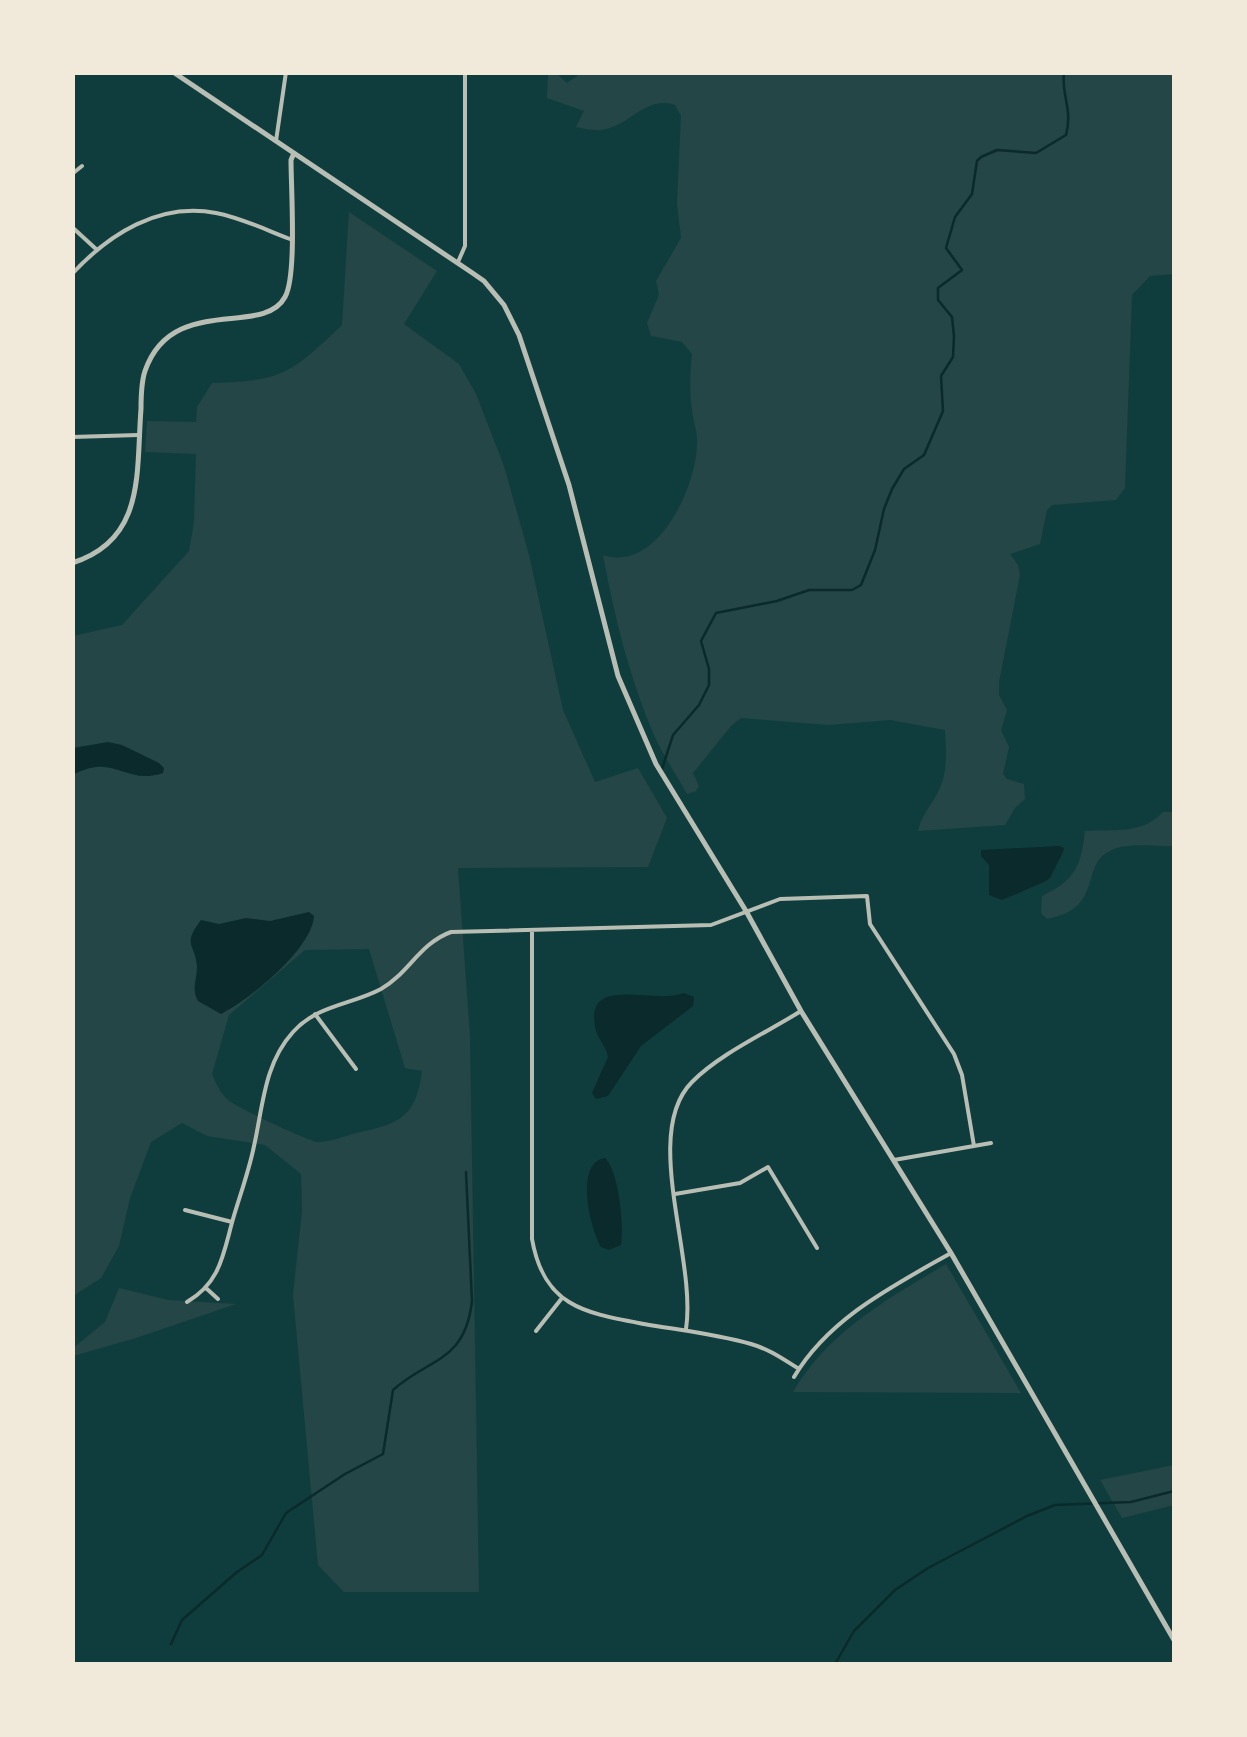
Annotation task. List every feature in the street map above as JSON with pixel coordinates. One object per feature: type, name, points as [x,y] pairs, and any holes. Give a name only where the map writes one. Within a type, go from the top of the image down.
[{"type":"street","points":[[173,72],[458,262],[484,281],[512,319],[569,485],[626,699],[656,764],[746,911],[801,1011],[951,1254],[1174,1640]]},
{"type":"street","points":[[276,141],[286,72]]},
{"type":"street","points":[[458,262],[465,246],[465,72]]},
{"type":"street","points":[[72,562],[96,554],[123,530],[135,489],[144,372],[160,347],[198,322],[258,315],[277,307],[285,298],[291,278],[294,153]]},
{"type":"street","points":[[72,174],[82,166]]},
{"type":"street","points":[[72,274],[96,249],[134,224],[174,212],[228,216],[290,239]]},
{"type":"street","points":[[72,227],[96,249]]},
{"type":"street","points":[[72,437],[139,434]]},
{"type":"street","points":[[187,1302],[207,1288],[224,1261],[273,1062],[293,1031],[315,1014],[379,990],[431,942],[472,930],[711,925],[788,898],[867,896],[870,924],[954,1054],[962,1075],[974,1146]]},
{"type":"street","points":[[532,930],[532,1239],[542,1274],[562,1298],[588,1313],[756,1345],[798,1369]]},
{"type":"street","points":[[685,1331],[689,1290],[668,1140],[672,1116],[682,1095],[704,1071],[801,1011]]},
{"type":"street","points":[[315,1014],[356,1069]]},
{"type":"street","points":[[894,1160],[991,1143]]},
{"type":"street","points":[[675,1194],[740,1182],[768,1167],[817,1248]]},
{"type":"street","points":[[185,1210],[232,1222]]},
{"type":"street","points":[[794,1377],[833,1328],[951,1254]]},
{"type":"street","points":[[207,1288],[218,1299]]},
{"type":"street","points":[[536,1331],[562,1298]]},
{"type":"shaded area","points":[[583,72],[1174,73],[1174,274],[1150,276],[1132,295],[1125,488],[1116,500],[1052,505],[1047,510],[1040,544],[1010,554],[1020,575],[999,682],[999,695],[1007,710],[1001,730],[1009,747],[1003,774],[1024,784],[1025,799],[1005,825],[918,831],[943,781],[945,730],[890,720],[828,725],[741,718],[693,773],[699,786],[687,794],[657,741],[637,690],[617,623],[603,555],[623,557],[641,551],[657,539],[682,500],[696,458],[697,436],[690,393],[692,354],[682,342],[651,336],[647,323],[659,295],[656,281],[681,238],[677,204],[681,116],[675,105],[664,103],[646,108],[610,128],[576,127],[584,111],[547,98],[548,73],[556,73],[567,83]]},
{"type":"shaded area","points":[[349,212],[437,271],[404,324],[459,364],[476,394],[504,466],[529,555],[563,710],[595,782],[638,768],[667,818],[648,867],[458,868],[470,1036],[479,1592],[344,1592],[318,1565],[293,1295],[302,1211],[301,1174],[265,1145],[207,1136],[182,1123],[151,1142],[130,1198],[119,1246],[101,1278],[73,1296],[73,636],[122,625],[189,551],[196,454],[145,452],[147,421],[196,422],[197,407],[212,383],[256,380],[285,371],[342,325]],"holes":[[[369,949],[405,1068],[422,1071],[415,1099],[403,1116],[384,1126],[318,1142],[234,1104],[212,1074],[229,1015],[305,950]]]},
{"type":"shaded area","points":[[108,742],[159,763],[163,773],[138,776],[99,767],[73,775],[73,748]]},
{"type":"shaded area","points":[[1163,812],[1174,812],[1174,846],[1134,845],[1112,850],[1096,865],[1085,896],[1077,906],[1047,919],[1041,913],[1042,896],[1074,871],[1085,831],[1137,828]]},
{"type":"shaded area","points":[[1064,848],[1063,852],[1050,878],[1002,900],[989,895],[989,865],[981,850]]},
{"type":"shaded area","points":[[309,912],[314,916],[303,943],[262,986],[221,1014],[198,1001],[191,940],[201,920],[219,924],[246,918],[270,921]]},
{"type":"shaded area","points":[[684,993],[694,997],[693,1006],[641,1046],[608,1096],[596,1099],[592,1093],[608,1057],[595,1027],[595,1011],[600,1001],[611,996]]},
{"type":"shaded area","points":[[605,1158],[617,1186],[622,1225],[621,1245],[609,1250],[601,1247],[597,1238],[587,1197],[590,1171],[595,1162]]},
{"type":"shaded area","points":[[946,1264],[1021,1393],[793,1392],[807,1370],[841,1334]]},
{"type":"shaded area","points":[[119,1288],[168,1300],[236,1304],[73,1356],[72,1349],[105,1322]]},
{"type":"shaded area","points":[[1174,1465],[1174,1505],[1122,1518],[1100,1480]]},
{"type":"waterway","points":[[662,769],[673,735],[699,705],[709,685],[701,641],[716,613],[809,590],[852,590],[861,585],[892,489],[904,469],[924,455],[943,411],[941,376],[953,357],[954,336],[952,317],[938,300],[938,288],[962,270],[946,248],[955,217],[972,194],[977,161],[997,150],[1036,153],[1066,135],[1064,72]]},
{"type":"waterway","points":[[171,1644],[182,1620],[262,1555],[286,1513],[383,1454],[393,1390],[443,1357],[462,1337],[472,1301],[466,1172]]},
{"type":"waterway","points":[[835,1664],[854,1631],[895,1590],[928,1568],[1027,1516],[1055,1505],[1131,1502],[1174,1491]]}]
